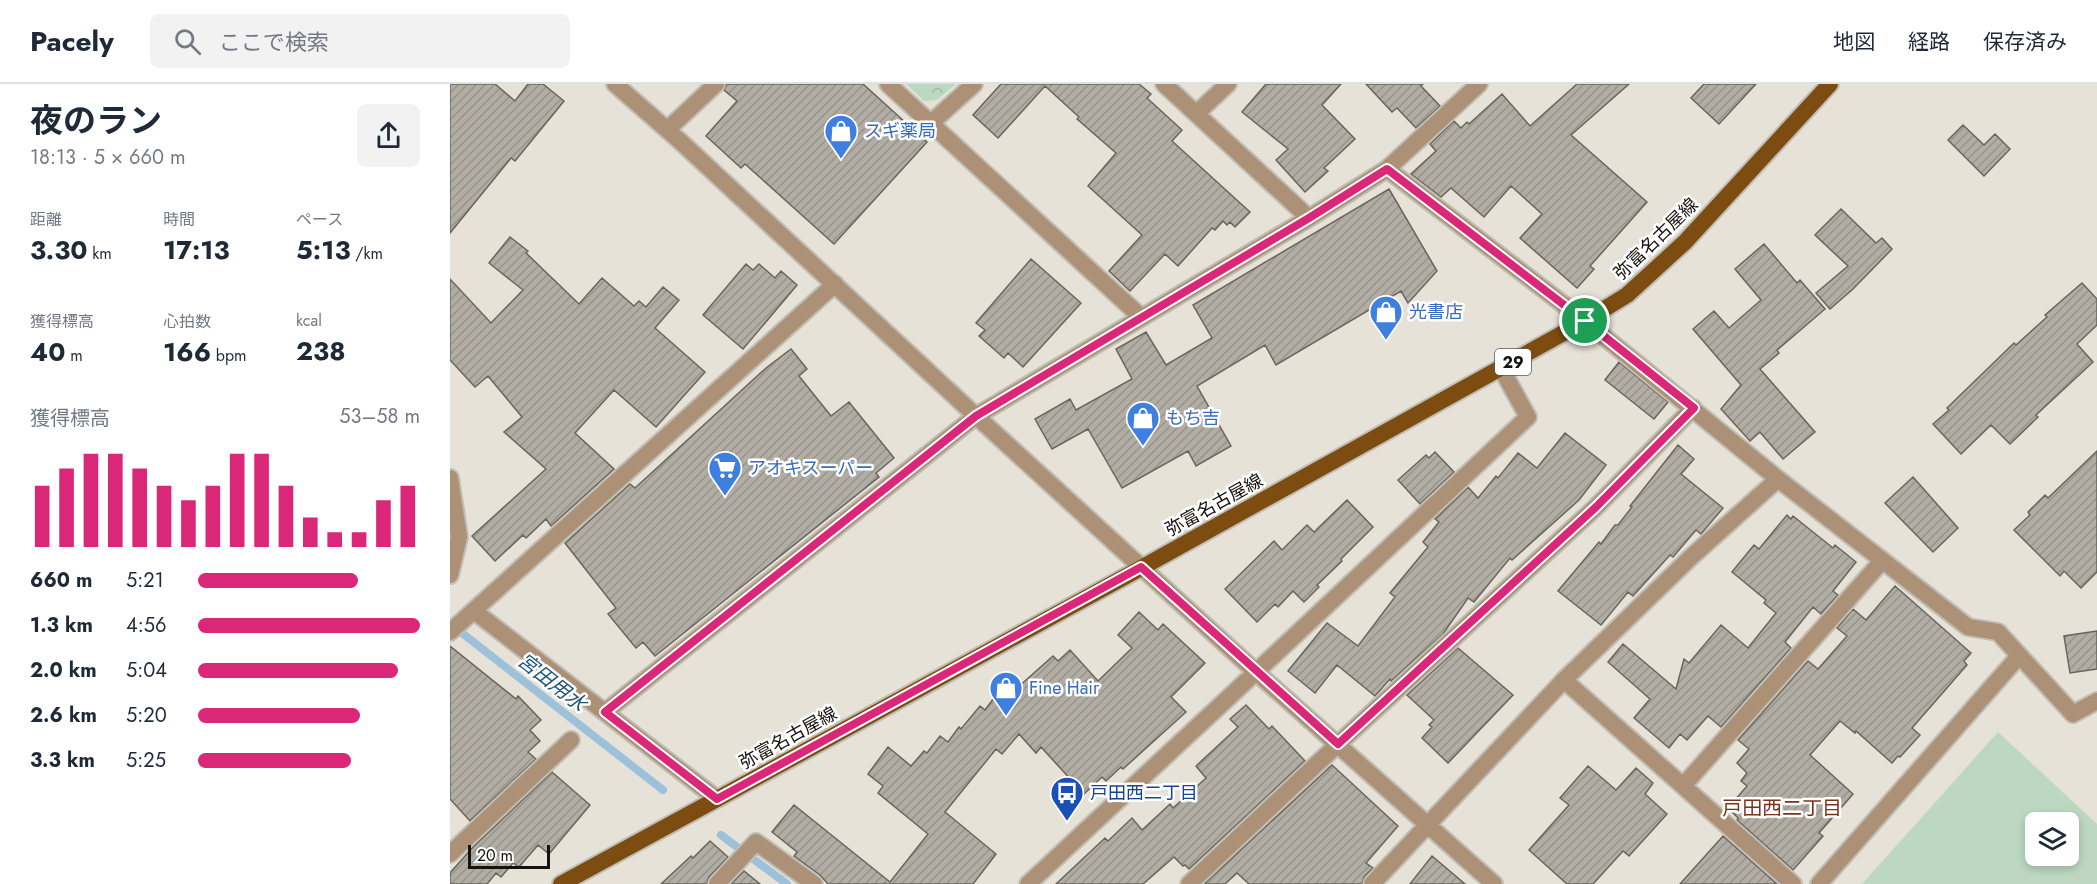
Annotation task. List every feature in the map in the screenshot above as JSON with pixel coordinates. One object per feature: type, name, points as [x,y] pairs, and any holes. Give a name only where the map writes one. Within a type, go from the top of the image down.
[{"type":"main road","name":"弥富名古屋線","points":[[561,884],[1141,567],[1585,321],[1627,295],[1685,242],[1830,84]]},
{"type":"street","points":[[615,84],[668,129],[976,416],[1256,672],[1494,884]]},
{"type":"street","points":[[668,129],[716,84]]},
{"type":"street","points":[[888,84],[1141,316]]},
{"type":"street","points":[[931,123],[974,84]]},
{"type":"street","points":[[1164,84],[1309,218]]},
{"type":"street","points":[[1197,113],[1228,84]]},
{"type":"street","points":[[605,712],[976,416],[1309,218],[1387,169],[1479,84]]},
{"type":"street","points":[[1387,169],[1585,321],[1778,479],[1968,627],[1998,632],[2073,714],[2097,701]]},
{"type":"street","points":[[717,799],[605,712],[460,619],[834,284]]},
{"type":"street","points":[[1028,884],[1528,417],[1501,368]]},
{"type":"street","points":[[1189,884],[1596,507],[1694,408]]},
{"type":"street","points":[[450,478],[459,537],[450,575]]},
{"type":"street","points":[[1372,884],[1564,680],[1690,558],[1778,479]]},
{"type":"street","points":[[1683,786],[1882,561]]},
{"type":"street","points":[[1819,884],[2019,656]]},
{"type":"street","points":[[1564,680],[1793,884]]},
{"type":"street","points":[[450,854],[571,740]]},
{"type":"street","points":[[717,884],[756,842],[814,884]]},
{"type":"green space","points":[[906,84],[956,84],[937,100],[924,101]]},
{"type":"green space","points":[[1998,732],[2097,824],[2097,884],[1862,884]]},
{"type":"building","points":[[450,84],[495,84],[515,101],[528,84],[543,84],[564,101],[515,161],[511,158],[450,233]]},
{"type":"building","points":[[726,84],[863,84],[927,142],[834,244],[745,164],[741,168],[706,136],[737,101],[724,90]]},
{"type":"building","points":[[1001,84],[1139,84],[1151,94],[1147,98],[1182,130],[1172,141],[1250,212],[1235,227],[1230,222],[1227,225],[1223,221],[1215,230],[1212,228],[1178,266],[1165,254],[1130,291],[1109,271],[1142,235],[1088,186],[1116,153],[1077,119],[1079,117],[1045,86],[998,138],[973,115]]},
{"type":"building","points":[[1266,84],[1341,84],[1322,105],[1355,139],[1324,168],[1328,171],[1305,192],[1276,160],[1288,149],[1242,112]]},
{"type":"building","points":[[1366,84],[1423,84],[1421,86],[1440,106],[1416,128],[1397,108],[1392,112]]},
{"type":"building","points":[[1577,84],[1629,84],[1571,135],[1647,202],[1590,266],[1594,269],[1577,288],[1520,238],[1542,214],[1511,186],[1484,217],[1451,188],[1441,197],[1411,174],[1436,151],[1430,144],[1454,121],[1461,128],[1467,122],[1469,124],[1502,94],[1530,126]]},
{"type":"building","points":[[1704,84],[1756,84],[1719,124],[1691,98]]},
{"type":"building","points":[[1963,125],[1984,145],[1995,134],[2010,149],[1984,176],[1948,140]]},
{"type":"building","points":[[1389,189],[1437,271],[1408,303],[1401,291],[1276,365],[1265,345],[1197,386],[1231,446],[1196,466],[1188,451],[1122,488],[1088,429],[1052,449],[1035,419],[1070,399],[1076,410],[1132,379],[1116,349],[1146,332],[1166,365],[1212,338],[1193,305]]},
{"type":"building","points":[[1841,209],[1876,243],[1882,238],[1892,249],[1830,309],[1816,293],[1848,266],[1815,235]]},
{"type":"building","points":[[510,237],[528,251],[526,253],[579,304],[602,278],[634,306],[639,301],[646,307],[663,287],[679,300],[655,328],[705,372],[656,427],[614,390],[575,433],[614,469],[551,526],[546,519],[526,538],[523,535],[495,561],[472,536],[546,469],[504,432],[522,417],[488,376],[475,387],[450,360],[450,279],[491,323],[523,290],[489,263]]},
{"type":"building","points":[[1764,244],[1797,283],[1800,280],[1825,309],[1777,350],[1779,353],[1760,369],[1815,432],[1783,459],[1760,432],[1750,441],[1721,409],[1741,385],[1693,329],[1714,311],[1729,328],[1761,300],[1735,269]]},
{"type":"building","points":[[1031,259],[1081,303],[1023,367],[1008,353],[1004,358],[979,336],[985,330],[976,323]]},
{"type":"building","points":[[746,264],[753,270],[759,264],[775,278],[781,271],[797,285],[743,349],[703,315]]},
{"type":"building","points":[[2082,283],[2097,299],[2097,325],[2077,344],[2093,362],[2036,415],[2038,417],[2010,444],[1991,425],[1961,454],[1933,424],[2014,343],[2016,345],[2047,317],[2045,315]]},
{"type":"building","points":[[791,349],[807,369],[799,376],[831,416],[849,402],[894,458],[876,473],[879,477],[655,656],[643,642],[636,648],[608,614],[616,608],[565,543],[630,484],[635,488],[766,368]]},
{"type":"building","points":[[1619,362],[1668,402],[1654,419],[1605,380]]},
{"type":"building","points":[[1565,433],[1606,465],[1579,500],[1512,560],[1510,558],[1474,602],[1468,598],[1443,634],[1391,681],[1390,679],[1375,696],[1337,665],[1315,693],[1288,671],[1327,623],[1358,646],[1395,597],[1390,593],[1428,547],[1423,542],[1439,522],[1435,519],[1468,487],[1478,498],[1518,453],[1537,468]]},
{"type":"building","points":[[1678,445],[1694,459],[1681,474],[1723,508],[1701,534],[1696,530],[1673,557],[1670,555],[1633,596],[1628,592],[1601,625],[1558,591],[1599,542],[1601,544],[1615,525],[1618,525]]},
{"type":"building","points":[[2097,451],[2097,572],[2081,588],[2064,571],[2060,576],[2014,530],[2030,515],[2028,512],[2045,495],[2048,498]]},
{"type":"building","points":[[1435,452],[1454,472],[1420,504],[1398,480],[1426,455],[1429,458]]},
{"type":"building","points":[[1913,477],[1958,528],[1933,552],[1885,503]]},
{"type":"building","points":[[1347,500],[1373,527],[1317,585],[1319,587],[1304,602],[1293,591],[1278,607],[1275,604],[1257,622],[1225,589],[1274,541],[1282,550],[1307,525],[1314,532]]},
{"type":"building","points":[[1787,515],[1791,519],[1793,516],[1833,548],[1835,545],[1856,562],[1833,591],[1838,595],[1821,614],[1813,607],[1785,642],[1791,648],[1721,727],[1708,716],[1687,740],[1680,734],[1669,748],[1634,718],[1650,699],[1608,662],[1623,644],[1676,689],[1684,659],[1689,663],[1721,625],[1748,648],[1776,613],[1764,603],[1766,600],[1732,572],[1754,545],[1759,549]]},
{"type":"building","points":[[1895,586],[1971,653],[1964,661],[1967,665],[1912,728],[1920,735],[1892,763],[1856,731],[1855,733],[1840,721],[1810,755],[1853,794],[1819,833],[1823,836],[1793,870],[1737,820],[1738,818],[1728,808],[1747,786],[1741,781],[1747,773],[1737,763],[1749,749],[1738,740],[1808,661],[1818,669],[1847,636],[1837,628],[1853,609],[1866,620]]},
{"type":"building","points":[[1139,612],[1158,630],[1163,624],[1205,663],[1171,697],[1186,712],[1123,769],[1121,767],[1106,781],[1102,777],[1084,794],[1041,747],[1036,753],[1019,734],[1002,754],[996,749],[945,812],[996,854],[973,884],[828,884],[820,875],[794,856],[797,852],[772,832],[794,805],[890,882],[928,834],[878,793],[883,786],[868,774],[888,747],[911,766],[924,751],[927,753],[940,736],[948,742],[980,706],[985,710],[996,695],[1000,698],[1011,683],[1017,688],[1053,656],[1058,661],[1070,650],[1098,681],[1132,648],[1118,635]]},
{"type":"building","points":[[2097,631],[2097,669],[2070,673],[2064,636]]},
{"type":"building","points":[[450,646],[516,699],[518,696],[541,720],[530,730],[540,741],[528,752],[536,759],[470,821],[450,799]]},
{"type":"building","points":[[1458,648],[1513,695],[1448,763],[1422,738],[1432,727],[1429,725],[1434,720],[1407,695]]},
{"type":"building","points":[[1246,705],[1269,729],[1272,726],[1305,761],[1189,869],[1174,857],[1143,884],[1056,884],[1105,838],[1108,841],[1132,818],[1142,830],[1170,804],[1173,808],[1206,778],[1196,766],[1238,727],[1230,719]]},
{"type":"building","points":[[1332,765],[1398,826],[1366,863],[1373,868],[1364,877],[1362,884],[1249,884],[1237,873],[1225,884],[1204,884]]},
{"type":"building","points":[[1588,766],[1616,790],[1636,768],[1653,783],[1645,794],[1667,814],[1629,856],[1623,851],[1593,884],[1567,884],[1529,850],[1569,805],[1560,798]]},
{"type":"building","points":[[552,772],[590,805],[549,854],[538,845],[519,867],[513,863],[501,877],[496,873],[487,884],[450,884],[450,873],[473,847]]},
{"type":"building","points":[[1723,836],[1777,884],[1680,884]]},
{"type":"building","points":[[710,841],[728,857],[709,877],[707,884],[661,884],[691,856],[693,858]]},
{"type":"building","points":[[1432,856],[1465,884],[1410,884]]},
{"type":"building","points":[[744,871],[760,884],[731,884]]},
{"type":"waterway","name":"宮田用水","points":[[453,626],[663,790]]},
{"type":"waterway","name":"宮田用水","points":[[721,835],[787,884]]},
{"type":"place","name":"スギ薬局","points":[[841,160]]},
{"type":"place","name":"光書店","points":[[1386,341]]},
{"type":"place","name":"もち吉","points":[[1143,447]]},
{"type":"place","name":"アオキスーパー","points":[[725,497]]},
{"type":"place","name":"Fine Hair","points":[[1006,717]]},
{"type":"place","name":"戸田西二丁目","points":[[1067,822]]},
{"type":"district","name":"戸田西二丁目","points":[[1782,808]]},
{"type":"route","points":[[1387,169],[1585,321],[1694,408],[1596,507],[1338,744],[1141,567],[717,799],[605,712],[976,416],[1309,218],[1387,169]]}]
